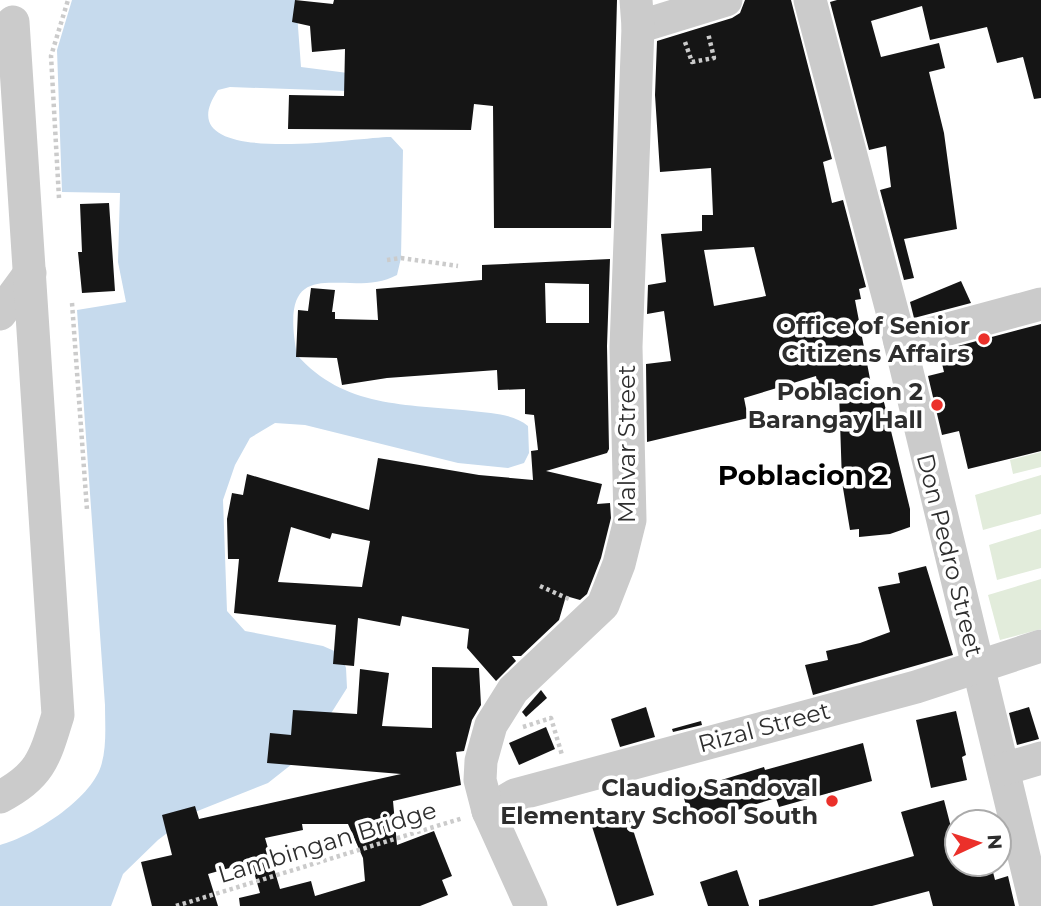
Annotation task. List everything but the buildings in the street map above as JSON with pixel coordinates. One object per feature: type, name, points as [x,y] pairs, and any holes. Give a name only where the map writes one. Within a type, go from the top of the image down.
[{"type":"street","points":[[637,13],[726,0]]},
{"type":"street","name":"Don Pedro Street","points":[[810,0],[900,342],[1036,906]]},
{"type":"street","name":"Malvar Street","points":[[531,906],[488,811],[480,780],[481,761],[500,708],[513,690],[603,605],[619,564],[630,520],[626,333],[637,13]]},
{"type":"street","points":[[0,797],[25,784],[46,753],[58,715],[12,19]]},
{"type":"street","points":[[0,314],[30,273]]},
{"type":"street","points":[[900,342],[1041,304]]},
{"type":"street","name":"Rizal Street","points":[[488,811],[515,795],[915,687],[1041,646]]},
{"type":"street","points":[[1004,769],[1041,758]]},
{"type":"path","points":[[59,198],[51,56],[68,0]]},
{"type":"path","points":[[387,260],[401,258],[458,266]]},
{"type":"path","points":[[72,303],[86,510]]},
{"type":"path","points":[[518,728],[551,718],[569,780]]},
{"type":"path","name":"Lambingan Bridge","points":[[176,906],[488,811]]},
{"type":"green space","points":[[1041,452],[1041,467],[1013,474],[1010,460]]},
{"type":"green space","points":[[1041,475],[1041,514],[983,530],[975,495]]},
{"type":"green space","points":[[1041,529],[1041,568],[997,580],[989,545]]},
{"type":"green space","points":[[1041,579],[1041,629],[1000,640],[988,595]]},
{"type":"water","points":[[72,0],[296,0],[301,67],[379,77],[376,92],[230,87],[218,90],[208,116],[217,132],[241,141],[273,144],[391,137],[403,150],[401,258],[397,275],[378,282],[321,284],[306,288],[297,299],[293,321],[297,355],[315,372],[356,394],[400,404],[486,412],[516,419],[528,426],[529,453],[524,463],[508,468],[458,463],[305,425],[275,423],[250,438],[235,465],[223,500],[227,611],[245,631],[323,646],[341,654],[346,668],[347,688],[306,753],[268,783],[195,812],[158,840],[123,874],[111,906],[0,906],[0,845],[28,834],[73,804],[95,779],[103,759],[105,743],[105,705],[77,310],[126,302],[118,262],[120,193],[62,192],[57,50]]},
{"type":"place","name":"Office of Senior Citizens Affairs","points":[[984,339]]},
{"type":"place","name":"Poblacion 2 Barangay Hall","points":[[937,405]]},
{"type":"place","name":"Claudio Sandoval Elementary School South","points":[[832,801]]},
{"type":"district","name":"Poblacion 2","points":[[803,475]]}]
